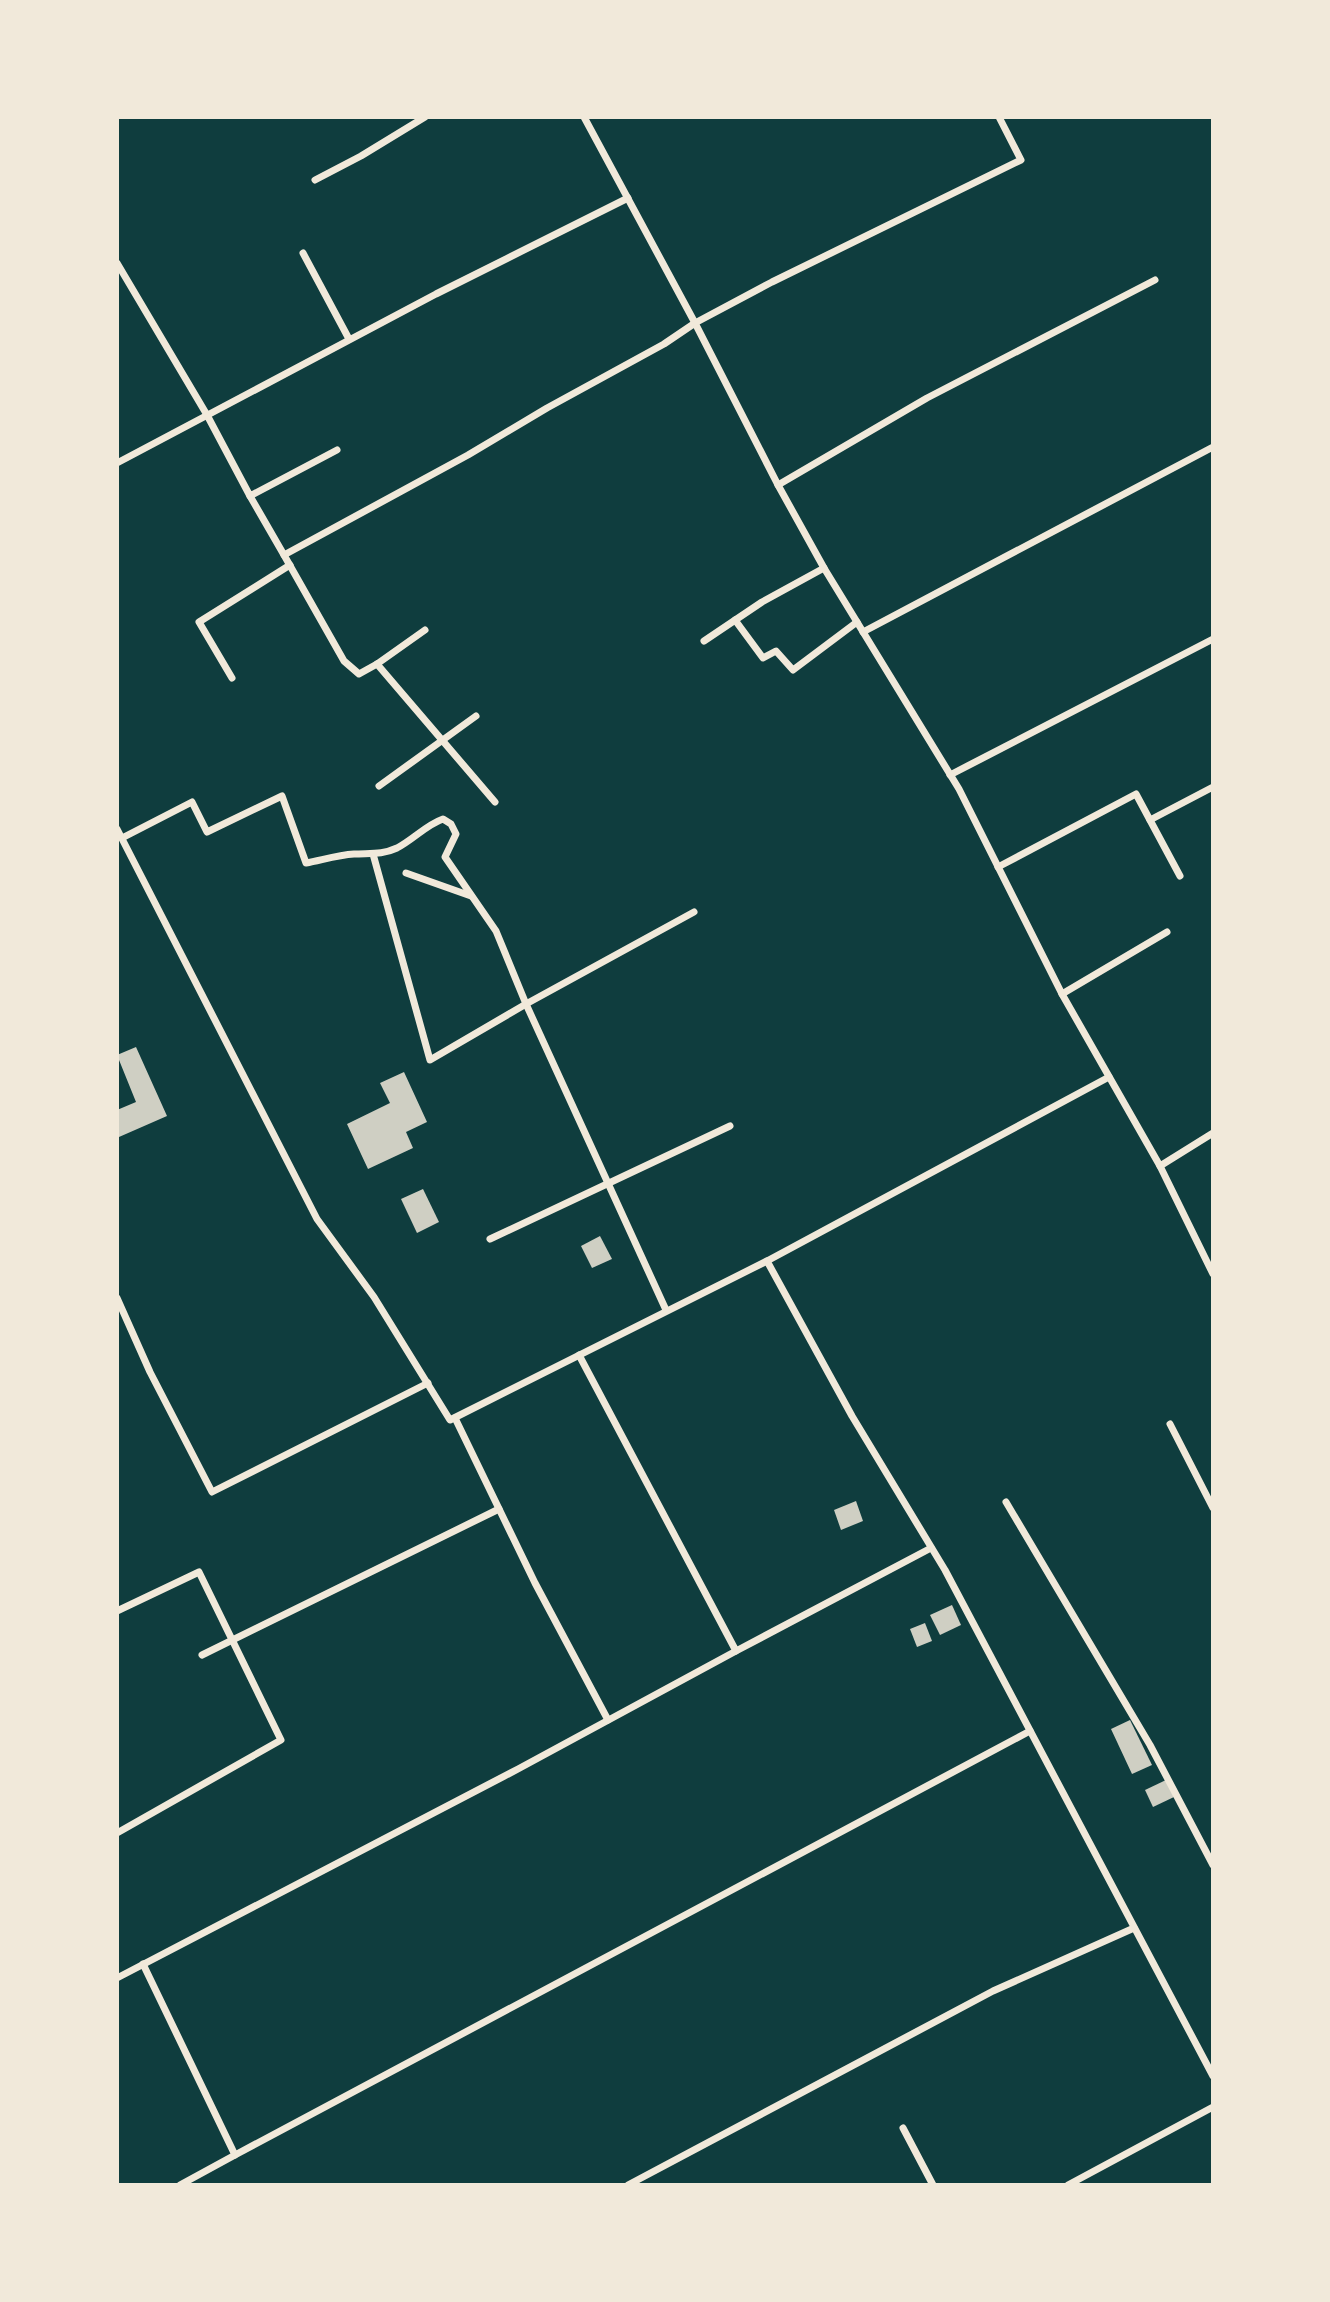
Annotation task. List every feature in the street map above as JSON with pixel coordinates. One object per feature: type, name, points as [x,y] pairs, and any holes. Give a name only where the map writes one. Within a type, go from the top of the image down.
[{"type":"street","points":[[315,180],[425,117]]},
{"type":"street","points":[[584,117],[824,568],[950,775],[1062,994],[1160,1166],[1213,1274]]},
{"type":"street","points":[[284,555],[468,455],[664,344],[695,323],[772,282],[1021,160],[999,117]]},
{"type":"street","points":[[117,463],[349,339],[628,198]]},
{"type":"street","points":[[303,253],[349,339]]},
{"type":"street","points":[[117,263],[207,415],[344,662],[359,674],[425,630]]},
{"type":"street","points":[[778,485],[927,398],[1156,280]]},
{"type":"street","points":[[863,632],[1213,447]]},
{"type":"street","points":[[250,496],[337,450]]},
{"type":"street","points":[[232,678],[198,622],[290,565]]},
{"type":"street","points":[[704,641],[762,602],[824,568]]},
{"type":"street","points":[[734,620],[763,658],[776,651],[793,670],[857,622]]},
{"type":"street","points":[[950,775],[1213,639]]},
{"type":"street","points":[[377,664],[495,802]]},
{"type":"street","points":[[379,786],[476,716]]},
{"type":"street","points":[[1150,820],[1213,786]]},
{"type":"street","points":[[998,867],[1136,794],[1180,876]]},
{"type":"street","points":[[122,838],[192,802],[207,832],[282,796],[306,863],[354,854],[380,854],[418,835],[430,823],[443,819],[451,824],[456,834],[445,857],[496,931],[526,1004],[666,1310]]},
{"type":"street","points":[[117,829],[317,1219],[374,1297],[450,1420],[768,1261],[1109,1077]]},
{"type":"street","points":[[373,854],[430,1060],[694,912]]},
{"type":"street","points":[[406,873],[472,897]]},
{"type":"street","points":[[1062,994],[1167,932]]},
{"type":"street","points":[[490,1239],[730,1126]]},
{"type":"street","points":[[1160,1166],[1213,1133]]},
{"type":"street","points":[[768,1261],[852,1416],[931,1548],[1213,2076]]},
{"type":"street","points":[[117,1298],[150,1372],[212,1492],[428,1383]]},
{"type":"street","points":[[579,1355],[736,1651]]},
{"type":"street","points":[[454,1418],[535,1583],[608,1720]]},
{"type":"street","points":[[1170,1424],[1213,1508]]},
{"type":"street","points":[[1006,1502],[1150,1745],[1213,1864]]},
{"type":"street","points":[[202,1655],[499,1509]]},
{"type":"street","points":[[117,1978],[931,1548]]},
{"type":"street","points":[[117,1611],[199,1572],[281,1740],[117,1833]]},
{"type":"street","points":[[180,2185],[1030,1731]]},
{"type":"street","points":[[628,2185],[993,1991],[1134,1928]]},
{"type":"street","points":[[143,1964],[235,2155]]},
{"type":"street","points":[[1068,2185],[1213,2107]]},
{"type":"street","points":[[903,2128],[933,2185]]},
{"type":"building","points":[[136,1047],[167,1116],[119,1137],[117,1110],[136,1102],[117,1055]]},
{"type":"building","points":[[404,1072],[427,1122],[406,1132],[413,1148],[368,1169],[347,1124],[390,1103],[380,1083]]},
{"type":"building","points":[[423,1189],[439,1222],[417,1233],[401,1199]]},
{"type":"building","points":[[600,1236],[612,1259],[592,1268],[581,1246]]},
{"type":"building","points":[[856,1501],[863,1521],[841,1530],[834,1510]]},
{"type":"building","points":[[952,1605],[961,1625],[940,1635],[930,1615]]},
{"type":"building","points":[[925,1623],[932,1641],[917,1647],[910,1629]]},
{"type":"building","points":[[1130,1720],[1152,1765],[1132,1774],[1111,1729]]},
{"type":"building","points":[[1166,1780],[1174,1797],[1153,1807],[1145,1790]]}]
